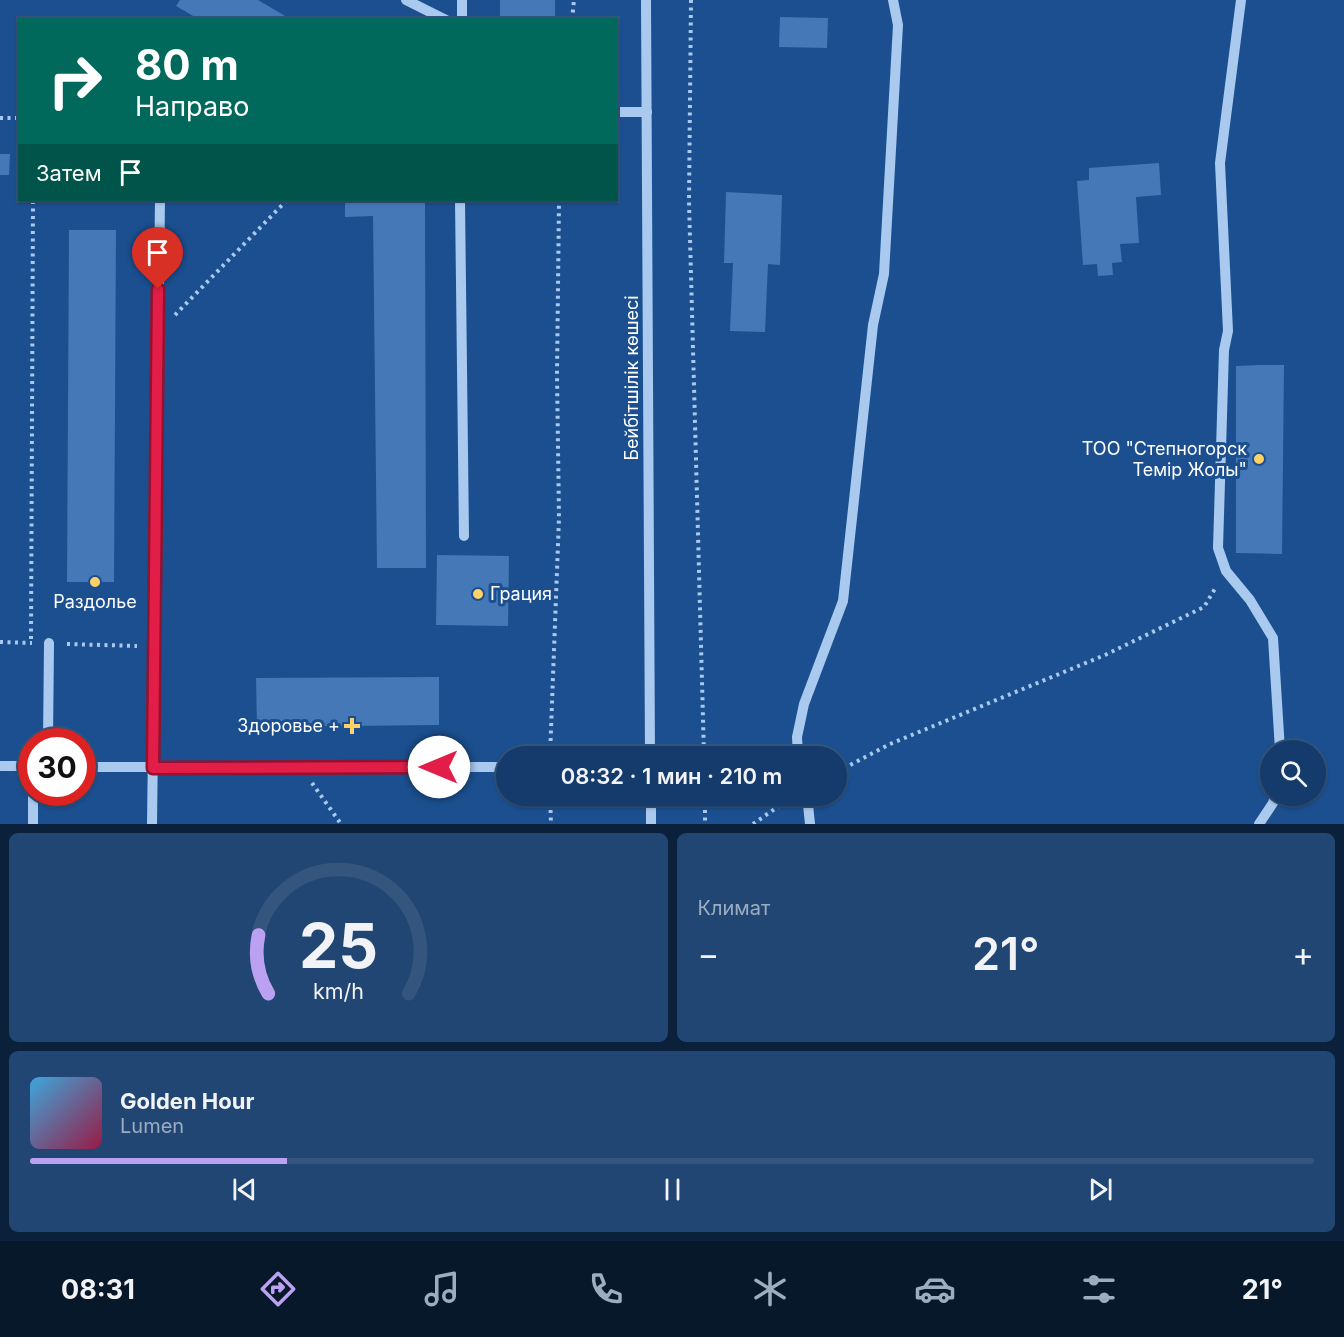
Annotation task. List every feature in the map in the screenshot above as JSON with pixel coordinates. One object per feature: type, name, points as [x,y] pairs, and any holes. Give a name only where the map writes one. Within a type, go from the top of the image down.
[{"type":"street","points":[[406,0],[442,18]]},
{"type":"street","points":[[462,0],[462,18]]},
{"type":"street","name":"Бейбітшілік көшесі","points":[[646,0],[650,746]]},
{"type":"street","points":[[797,746],[797,737],[804,704],[843,601],[873,325],[884,274],[898,25],[893,0]]},
{"type":"street","points":[[1241,0],[1220,164],[1228,332],[1224,350],[1218,548],[1226,571],[1250,600],[1273,638],[1279,740]]},
{"type":"street","points":[[618,112],[647,112]]},
{"type":"street","points":[[152,824],[152,647],[160,201]]},
{"type":"street","points":[[460,201],[464,536]]},
{"type":"street","points":[[48,728],[50,643]]},
{"type":"street","points":[[0,766],[18,766]]},
{"type":"street","points":[[96,767],[496,766]]},
{"type":"street","points":[[33,806],[33,824]]},
{"type":"street","points":[[651,806],[651,824]]},
{"type":"street","points":[[808,806],[810,824]]},
{"type":"street","points":[[1259,824],[1270,806]]},
{"type":"path","points":[[572,18],[574,0]]},
{"type":"path","points":[[691,0],[689,201],[704,746]]},
{"type":"path","points":[[0,118],[18,118]]},
{"type":"path","points":[[31,643],[33,201]]},
{"type":"path","points":[[158,334],[286,201]]},
{"type":"path","points":[[550,746],[560,518],[556,374],[559,201]]},
{"type":"path","points":[[847,767],[890,744],[1105,656],[1204,607],[1226,571]]},
{"type":"path","points":[[0,642],[152,647]]},
{"type":"path","points":[[303,767],[341,824]]},
{"type":"path","points":[[550,806],[551,824]]},
{"type":"path","points":[[705,806],[705,824]]},
{"type":"path","points":[[753,824],[776,806]]},
{"type":"building","points":[[180,0],[258,0],[289,18],[197,18],[176,6]]},
{"type":"building","points":[[500,0],[555,0],[555,18],[500,18]]},
{"type":"building","points":[[780,17],[828,18],[827,48],[779,47]]},
{"type":"building","points":[[0,154],[10,154],[9,175],[0,175]]},
{"type":"building","points":[[1159,163],[1161,195],[1136,197],[1139,243],[1120,244],[1122,262],[1112,263],[1113,275],[1098,276],[1097,264],[1083,265],[1077,181],[1089,180],[1089,168]]},
{"type":"building","points":[[726,192],[782,195],[780,265],[768,264],[765,332],[730,331],[733,263],[724,263]]},
{"type":"building","points":[[345,201],[425,201],[426,568],[377,568],[373,216],[345,217]]},
{"type":"building","points":[[69,230],[116,230],[114,582],[67,582]]},
{"type":"building","name":"ТОО \"Степногорск Темiр Жолы\"","points":[[1284,365],[1282,554],[1236,553],[1236,366]]},
{"type":"building","points":[[437,555],[509,556],[508,626],[436,625]]},
{"type":"building","points":[[439,677],[439,725],[257,727],[256,678]]},
{"type":"place","name":"ТОО \"Степногорск Темiр Жолы\"","points":[[1259,459]]},
{"type":"place","name":"Раздолье","points":[[95,582]]},
{"type":"place","name":"Грация","points":[[478,594]]},
{"type":"place","name":"Здоровье +","points":[[352,726]]},
{"type":"route","points":[[158,289],[152,647],[153,768],[439,767]]}]
